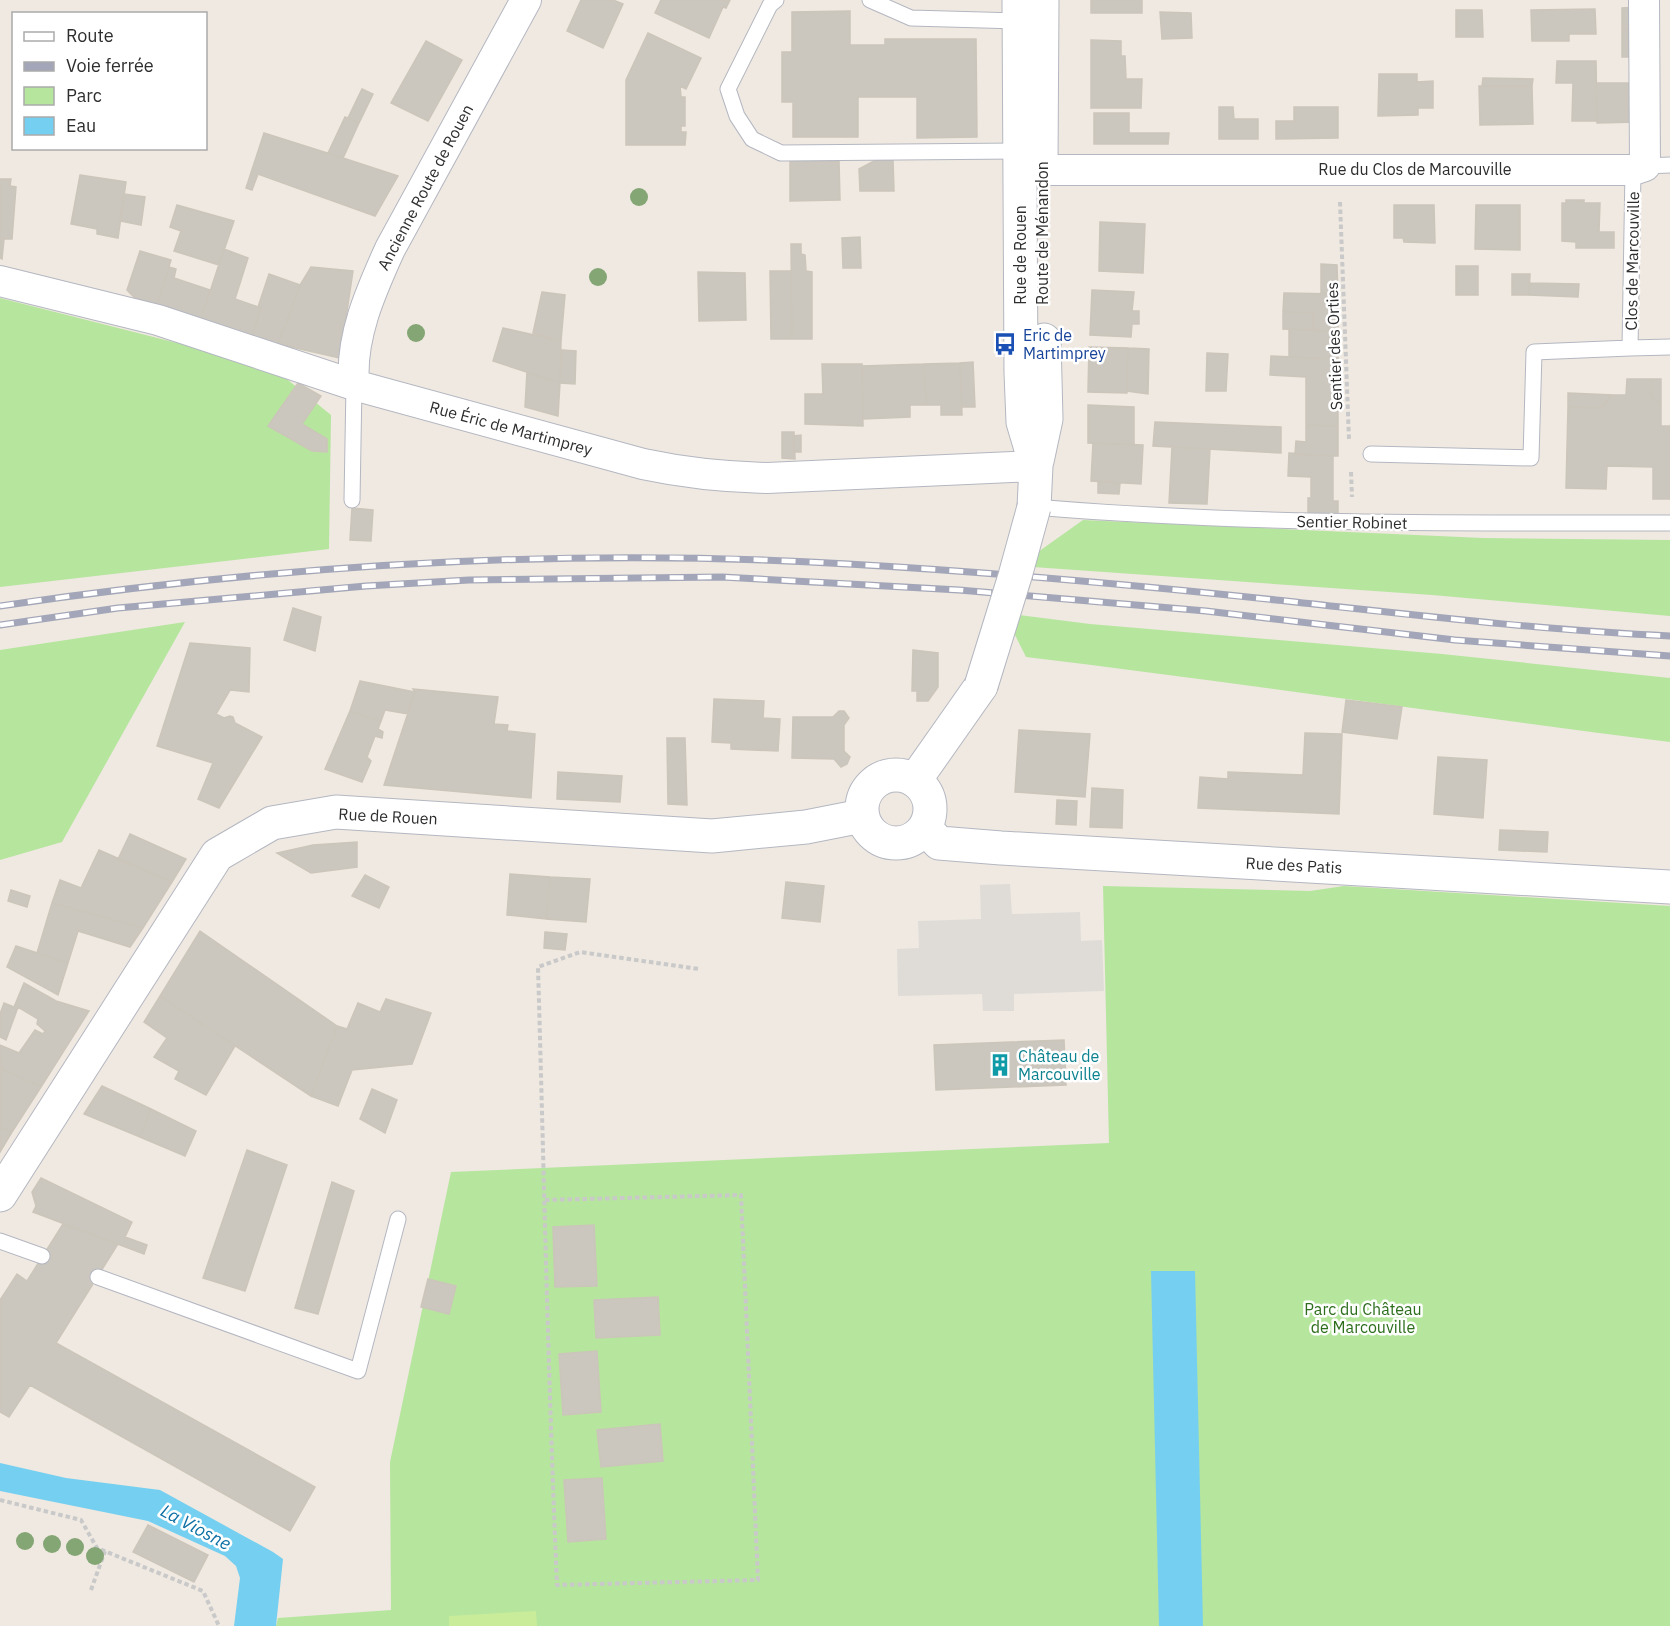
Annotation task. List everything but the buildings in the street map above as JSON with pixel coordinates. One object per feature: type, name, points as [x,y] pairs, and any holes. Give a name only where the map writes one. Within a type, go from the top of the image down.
[{"type":"main road","name":"Route de Ménandon","points":[[1030,10],[1030,160],[1046,419],[1036,466]]},
{"type":"main road","points":[[915,780],[981,686],[1034,507],[1036,466]]},
{"type":"main road","points":[[888,775],[902,775],[915,780],[924,789],[930,801],[930,815],[925,828],[915,838],[903,843],[889,843],[877,838],[867,829],[862,816],[862,803],[867,790],[876,780],[888,775]]},
{"type":"main road","name":"Rue de Rouen","points":[[0,1195],[217,855],[272,823],[336,812],[712,836],[806,827],[862,816]]},
{"type":"main road","name":"Rue des Patis","points":[[925,828],[939,843],[1670,887]]},
{"type":"street","name":"Ancienne Route de Rouen","points":[[354,385],[356,348],[363,315],[373,286],[390,249],[526,0]]},
{"type":"street","points":[[1644,0],[1649,167]]},
{"type":"street","name":"Rue du Clos de Marcouville","points":[[1030,160],[1339,168],[1649,167]]},
{"type":"street","name":"Rue Éric de Martimprey","points":[[0,281],[159,321],[354,385],[643,464],[686,473],[767,478],[1036,466]]},
{"type":"lane","points":[[776,0],[770,5],[728,88],[737,116],[752,139],[781,153],[1030,160]]},
{"type":"lane","points":[[870,0],[911,18],[1030,10]]},
{"type":"lane","name":"Clos de Marcouville","points":[[1649,167],[1630,348],[1670,347]]},
{"type":"lane","points":[[1371,454],[1531,458],[1534,352],[1630,348]]},
{"type":"lane","points":[[352,500],[354,385]]},
{"type":"lane","name":"Sentier Robinet","points":[[1034,507],[1134,515],[1353,523],[1670,523]]},
{"type":"lane","points":[[98,1277],[358,1371],[398,1219]]},
{"type":"lane","points":[[0,1241],[42,1256]]},
{"type":"path","name":"Sentier des Orties","points":[[1339,168],[1349,440]]},
{"type":"path","points":[[1350,464],[1353,523]]},
{"type":"path","points":[[545,1200],[741,1195],[758,1580],[557,1585],[545,1200],[538,967],[580,952],[699,969]]},
{"type":"path","points":[[0,1500],[81,1520],[97,1548],[202,1591],[219,1626]]},
{"type":"path","points":[[91,1590],[105,1551]]},
{"type":"green space","points":[[0,298],[272,367],[331,415],[329,549],[0,587]]},
{"type":"green space","points":[[1083,520],[1483,538],[1670,540],[1670,616],[1432,595],[1033,567],[1038,552]]},
{"type":"green space","points":[[1019,615],[1090,624],[1442,654],[1670,678],[1670,742],[1026,657],[1014,633]]},
{"type":"green space","points":[[185,622],[62,842],[0,860],[0,650]]},
{"type":"green space","name":"Parc du Château de Marcouville","points":[[1103,886],[1310,891],[1344,886],[1670,906],[1670,1626],[276,1626],[278,1618],[391,1610],[390,1462],[451,1172],[1109,1143]]},
{"type":"green space","points":[[536,1611],[537,1626],[449,1626],[449,1616]]},
{"type":"shaded area","points":[[1010,884],[1012,914],[1080,912],[1081,941],[1102,940],[1104,991],[1014,994],[1014,1011],[983,1011],[982,994],[898,996],[897,949],[919,948],[918,921],[981,919],[980,885]]},
{"type":"water","points":[[1151,1271],[1195,1271],[1203,1626],[1159,1626]]},
{"type":"water","name":"La Viosne","points":[[0,1463],[66,1478],[160,1490],[273,1552],[283,1559],[276,1626],[234,1626],[240,1578],[236,1566],[225,1556],[148,1521],[0,1491]]},
{"type":"railway","points":[[0,606],[211,580],[423,563],[529,559],[742,559],[902,567],[1062,579],[1522,626],[1670,636]]},
{"type":"railway","points":[[0,625],[118,608],[366,586],[469,580],[722,577],[959,590],[1206,611],[1455,640],[1670,656]]},
{"type":"place","name":"Eric de Martimprey","points":[[1005,344]]},
{"type":"place","name":"Château de Marcouville","points":[[1000,1065]]}]
